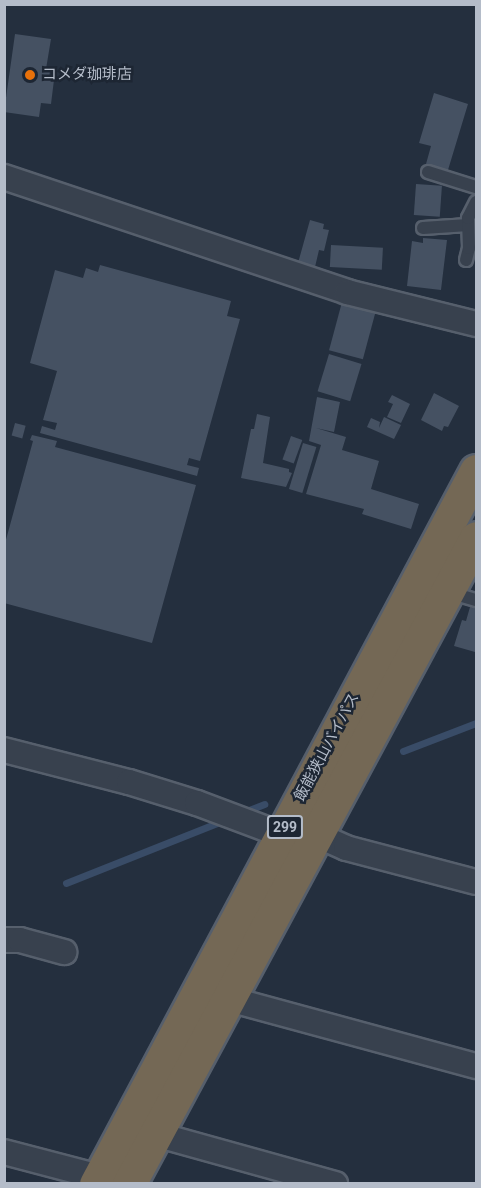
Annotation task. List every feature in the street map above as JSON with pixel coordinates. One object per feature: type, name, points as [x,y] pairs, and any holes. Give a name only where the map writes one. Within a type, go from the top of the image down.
[{"type":"highway","name":"飯能狭山バイパス","points":[[108,1181],[280,834],[477,471]]},
{"type":"highway","name":"299","points":[[108,1181],[155,1134],[317,835],[462,596],[477,538]]},
{"type":"street","points":[[4,177],[346,292],[477,324]]},
{"type":"street","points":[[4,750],[129,782],[280,834]]},
{"type":"street","points":[[317,835],[346,848],[477,882]]},
{"type":"street","points":[[4,940],[20,940],[64,952]]},
{"type":"street","points":[[229,999],[477,1066]]},
{"type":"street","points":[[155,1134],[335,1184]]},
{"type":"street","points":[[4,1152],[108,1181]]},
{"type":"lane","points":[[428,172],[477,187]]},
{"type":"lane","points":[[466,260],[469,248],[468,218],[477,202]]},
{"type":"lane","points":[[423,228],[468,225]]},
{"type":"building","name":"コメダ珈琲店","points":[[15,34],[51,39],[46,69],[50,70],[49,80],[54,80],[51,104],[41,103],[39,117],[4,112]]},
{"type":"building","points":[[434,93],[468,104],[448,170],[426,164],[431,146],[419,143]]},
{"type":"building","points":[[416,184],[442,186],[440,217],[414,215]]},
{"type":"building","points":[[310,220],[324,224],[323,229],[329,230],[324,251],[319,250],[315,267],[298,263]]},
{"type":"building","points":[[423,238],[447,240],[441,290],[407,286],[412,241],[423,243]]},
{"type":"building","points":[[331,245],[383,248],[382,270],[330,267]]},
{"type":"building","points":[[100,265],[231,301],[227,316],[240,319],[200,461],[189,458],[187,465],[199,468],[197,476],[40,433],[42,426],[55,430],[57,423],[43,420],[57,371],[30,363],[55,270],[83,278],[86,268],[98,272]]},
{"type":"building","points":[[342,302],[376,311],[363,359],[329,350]]},
{"type":"building","points":[[329,354],[362,364],[350,401],[318,391]]},
{"type":"building","points":[[434,393],[459,406],[448,427],[444,426],[442,431],[421,420]]},
{"type":"building","points":[[392,395],[410,404],[401,423],[387,417],[393,404],[388,402]]},
{"type":"building","points":[[317,397],[340,402],[334,432],[316,428],[346,437],[342,450],[379,461],[371,489],[419,504],[411,529],[362,514],[364,509],[306,494],[321,445],[309,441]]},
{"type":"building","points":[[257,414],[270,417],[263,463],[289,469],[292,473],[286,487],[241,478],[251,429],[254,429]]},
{"type":"building","points":[[384,417],[401,425],[394,439],[367,427],[371,418],[380,422],[379,428]]},
{"type":"building","points":[[15,423],[26,426],[22,438],[12,436]]},
{"type":"building","points":[[32,435],[57,441],[55,447],[196,485],[152,643],[4,603],[4,547],[33,441],[30,440]]},
{"type":"building","points":[[291,436],[302,440],[294,464],[282,459]]},
{"type":"building","points":[[303,443],[316,447],[302,493],[289,489]]},
{"type":"building","points":[[470,607],[476,608],[475,652],[454,646],[462,620],[466,621]]},
{"type":"waterway","points":[[403,751],[476,723]]},
{"type":"waterway","points":[[241,813],[264,804]]},
{"type":"waterway","points":[[66,883],[222,821]]},
{"type":"place","name":"コメダ珈琲店","points":[[30,75]]}]
